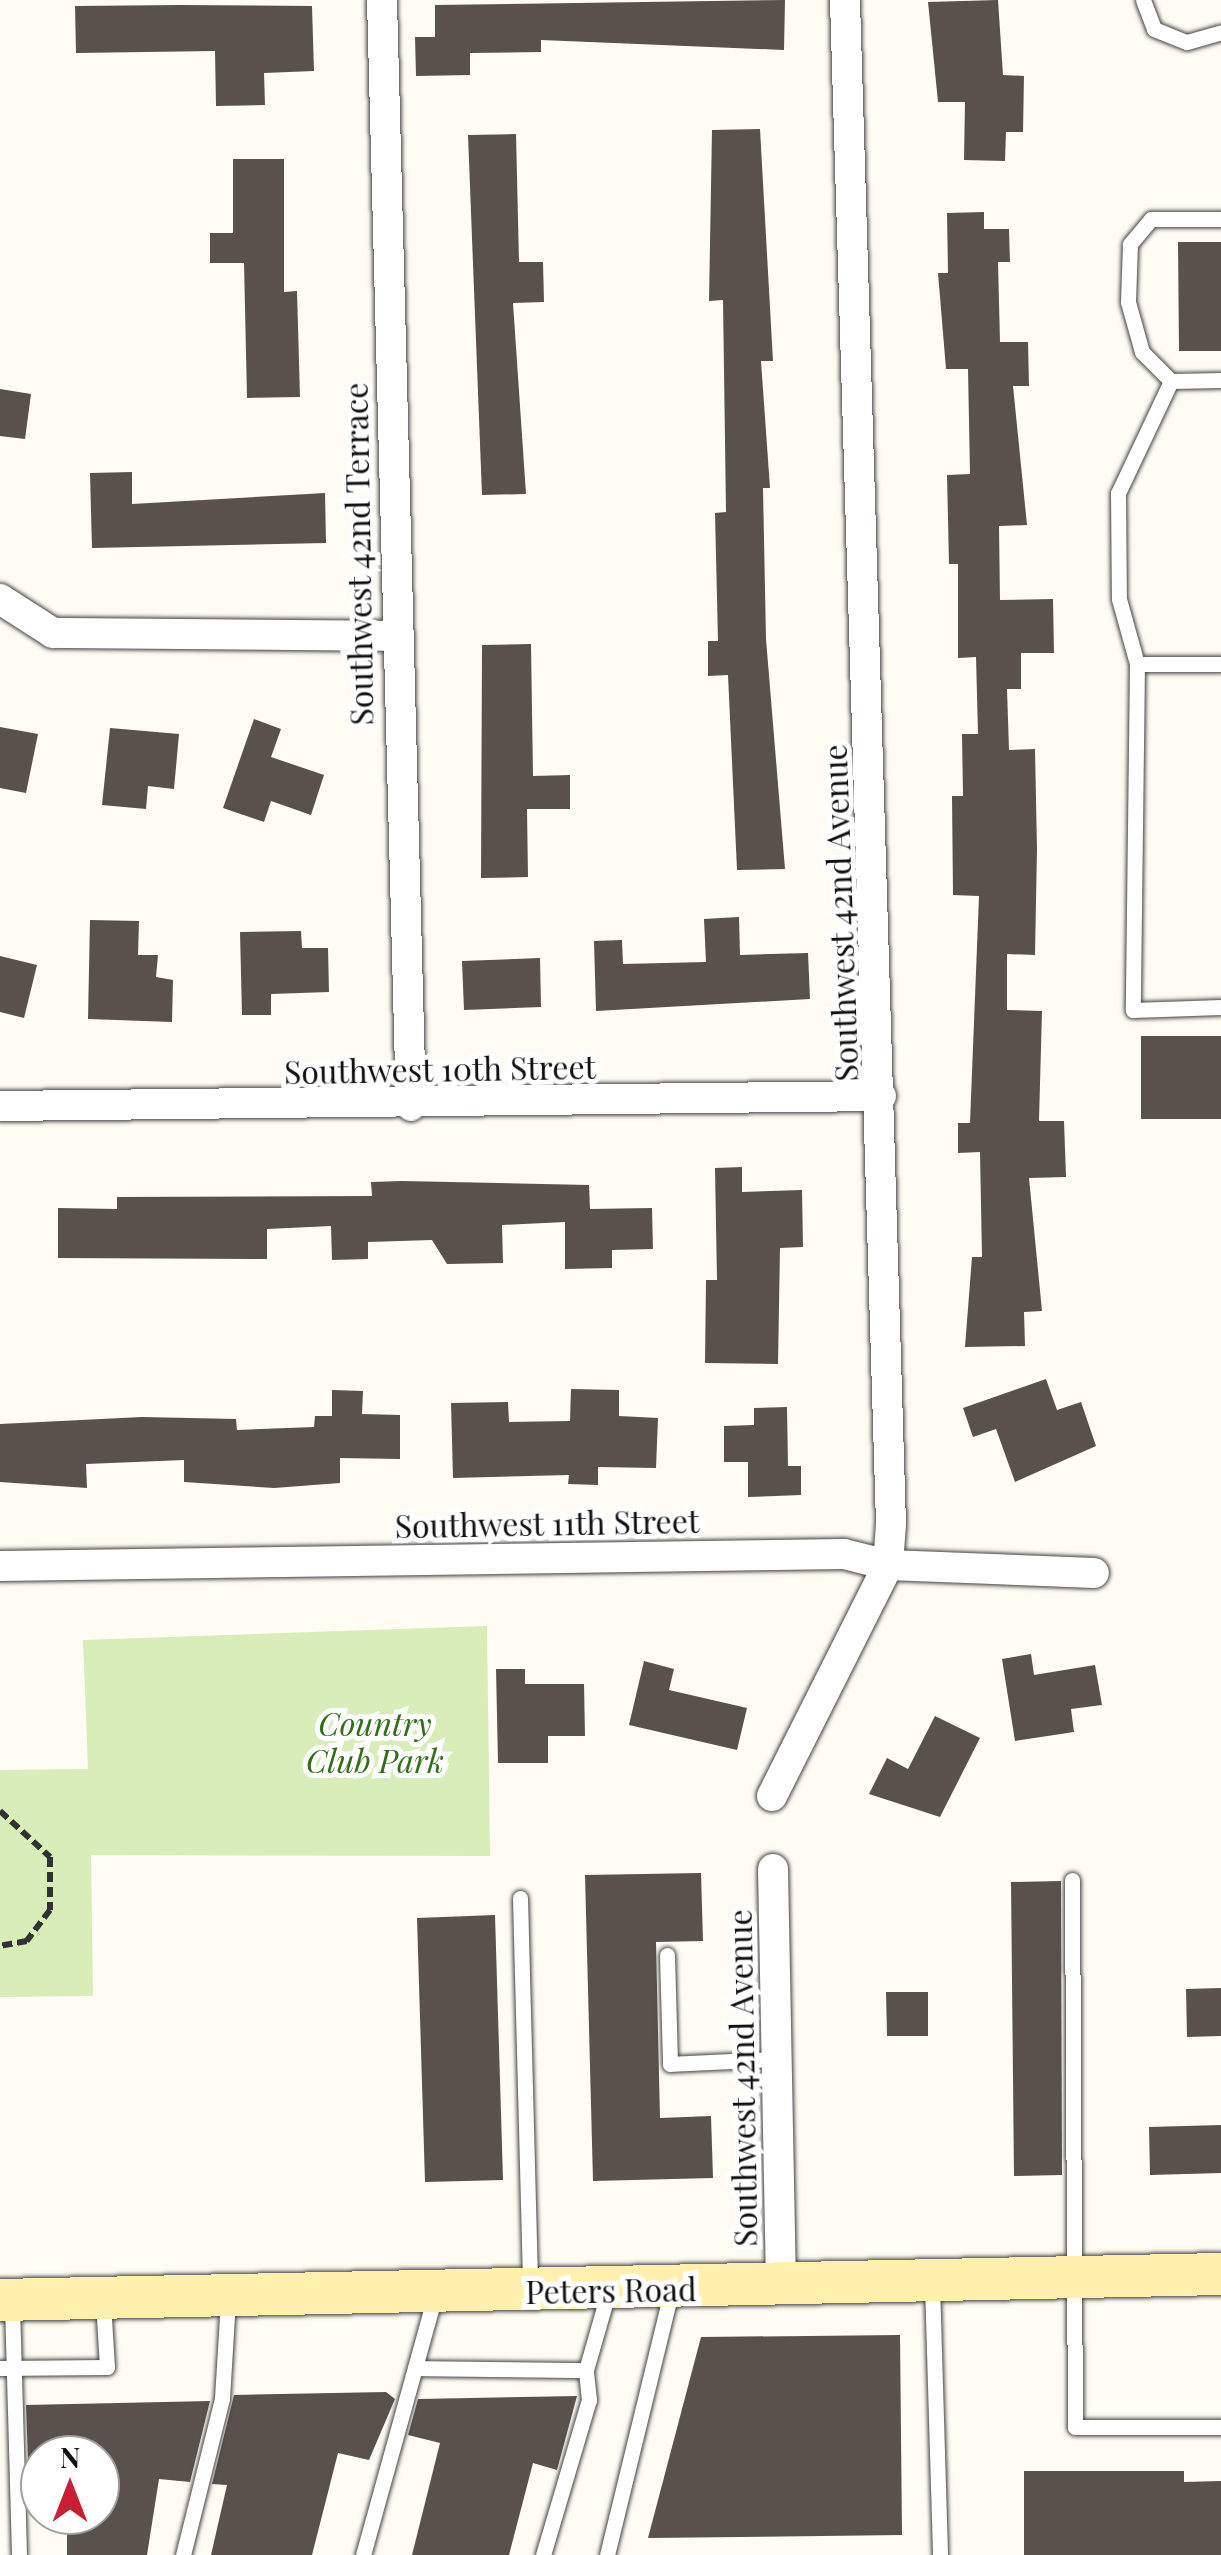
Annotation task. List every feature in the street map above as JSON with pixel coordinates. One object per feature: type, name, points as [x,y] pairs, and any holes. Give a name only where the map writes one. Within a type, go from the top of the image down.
[{"type":"street","name":"Southwest 42nd Terrace","points":[[382,0],[393,636],[411,1106]]},
{"type":"street","name":"Southwest 42nd Avenue","points":[[772,1796],[888,1565],[881,1096],[845,0]]},
{"type":"street","points":[[0,600],[53,633],[393,636]]},
{"type":"street","name":"Southwest 10th Street","points":[[0,1106],[411,1106],[881,1096]]},
{"type":"street","name":"Southwest 11th Street","points":[[0,1566],[844,1554],[888,1565],[1094,1573]]},
{"type":"street","name":"Southwest 42nd Avenue","points":[[773,1868],[781,2287]]},
{"type":"street","name":"Peters Road","points":[[6,2300],[781,2287],[1221,2274]]},
{"type":"lane","points":[[1143,0],[1154,29],[1187,42],[1221,32]]},
{"type":"lane","points":[[1221,219],[1150,218],[1130,244],[1128,302],[1142,352],[1171,380],[1221,380]]},
{"type":"lane","points":[[1171,380],[1118,493],[1118,598],[1137,664],[1132,1010],[1221,1008]]},
{"type":"lane","points":[[1137,664],[1221,665]]},
{"type":"lane","points":[[1072,1880],[1078,2214],[1069,2279],[1075,2426],[1221,2426]]},
{"type":"lane","points":[[520,1898],[530,2291]]},
{"type":"lane","points":[[667,1955],[670,2064],[777,2059]]},
{"type":"lane","points":[[932,2283],[940,2555]]},
{"type":"lane","points":[[607,2555],[672,2288]]},
{"type":"lane","points":[[542,2555],[589,2400],[586,2370],[608,2290]]},
{"type":"lane","points":[[363,2555],[436,2292]]},
{"type":"lane","points":[[183,2555],[222,2398],[228,2296]]},
{"type":"lane","points":[[7,2368],[107,2367],[103,2298]]},
{"type":"lane","points":[[6,2300],[19,2555]]},
{"type":"lane","points":[[415,2368],[586,2370]]},
{"type":"path","points":[[0,1811],[50,1856],[50,1910],[27,1941],[0,1946]]},
{"type":"green space","name":"Country Club Park","points":[[487,1626],[490,1856],[91,1855],[93,1996],[0,1997],[0,1770],[88,1769],[83,1640]]},
{"type":"building","points":[[785,0],[784,50],[541,40],[541,52],[470,53],[470,75],[416,76],[415,37],[435,37],[435,5]]},
{"type":"building","points":[[998,0],[1003,75],[1024,76],[1023,132],[1006,132],[1005,161],[964,160],[965,102],[938,102],[928,2]]},
{"type":"building","points":[[75,6],[312,6],[314,71],[264,73],[265,105],[216,106],[215,51],[76,53]]},
{"type":"building","points":[[760,129],[773,361],[761,361],[770,488],[763,488],[766,639],[785,869],[737,870],[728,675],[708,676],[708,641],[718,641],[715,513],[726,512],[723,300],[709,301],[712,130]]},
{"type":"building","points":[[516,134],[519,262],[543,262],[544,302],[513,303],[526,494],[482,495],[468,135]]},
{"type":"building","points":[[233,159],[284,159],[284,292],[297,291],[300,397],[247,398],[244,263],[210,263],[210,233],[233,233]]},
{"type":"building","points":[[984,212],[984,229],[1009,229],[1010,262],[998,262],[1000,342],[1028,342],[1029,386],[1013,386],[1027,525],[999,526],[1000,600],[1053,599],[1054,653],[1021,653],[1021,689],[1007,689],[1009,750],[1035,749],[1037,849],[1035,955],[1007,954],[1007,1010],[1042,1011],[1039,1121],[1064,1121],[1066,1177],[1029,1178],[1042,1311],[1024,1312],[1025,1346],[965,1347],[972,1257],[982,1257],[980,1152],[958,1153],[958,1123],[970,1123],[979,896],[953,895],[952,796],[963,796],[962,734],[978,734],[976,657],[958,658],[958,564],[949,564],[947,475],[970,474],[968,369],[946,369],[938,273],[948,273],[947,213]]},
{"type":"building","points":[[1178,242],[1221,242],[1221,351],[1179,351]]},
{"type":"building","points":[[0,389],[31,394],[25,439],[0,436]]},
{"type":"building","points":[[132,472],[132,504],[325,493],[326,543],[92,548],[90,473]]},
{"type":"building","points":[[531,644],[533,776],[570,775],[570,809],[527,809],[528,877],[481,878],[482,645]]},
{"type":"building","points":[[254,719],[281,729],[271,757],[324,775],[311,815],[271,801],[264,822],[223,808]]},
{"type":"building","points":[[0,727],[38,734],[26,793],[0,788]]},
{"type":"building","points":[[110,728],[179,734],[174,789],[148,786],[146,809],[102,805]]},
{"type":"building","points":[[739,917],[740,955],[808,953],[810,999],[596,1011],[594,941],[622,940],[623,964],[706,962],[704,919]]},
{"type":"building","points":[[90,920],[139,921],[138,955],[158,955],[156,977],[173,980],[172,1022],[88,1019]]},
{"type":"building","points":[[301,931],[302,948],[328,948],[329,992],[271,994],[271,1015],[242,1015],[240,932]]},
{"type":"building","points":[[0,956],[37,965],[24,1018],[0,1012]]},
{"type":"building","points":[[540,958],[541,1007],[464,1010],[462,961]]},
{"type":"building","points":[[1141,1036],[1221,1036],[1221,1119],[1141,1119]]},
{"type":"building","points":[[742,1167],[742,1192],[802,1190],[803,1247],[780,1248],[778,1364],[705,1363],[706,1280],[717,1280],[715,1168]]},
{"type":"building","points":[[371,1182],[589,1185],[590,1209],[652,1208],[653,1249],[612,1250],[612,1268],[565,1269],[565,1222],[502,1225],[503,1263],[447,1264],[432,1240],[368,1242],[368,1259],[332,1260],[331,1226],[267,1229],[267,1259],[58,1258],[58,1208],[117,1209],[117,1197],[372,1196]]},
{"type":"building","points":[[1046,1379],[1057,1410],[1081,1402],[1096,1446],[1015,1482],[996,1429],[973,1437],[963,1408]]},
{"type":"building","points":[[571,1389],[619,1390],[619,1416],[658,1418],[656,1468],[598,1467],[598,1485],[568,1484],[569,1475],[453,1478],[451,1403],[508,1402],[509,1422],[570,1421]]},
{"type":"building","points":[[332,1390],[363,1391],[362,1414],[400,1415],[400,1459],[340,1458],[340,1483],[274,1488],[184,1482],[184,1460],[86,1464],[87,1488],[0,1482],[0,1424],[142,1417],[236,1419],[237,1430],[314,1427],[315,1416],[332,1416]]},
{"type":"building","points":[[787,1407],[788,1466],[801,1466],[801,1495],[748,1497],[748,1462],[724,1462],[724,1426],[754,1425],[754,1408]]},
{"type":"building","points":[[1031,1654],[1034,1675],[1095,1665],[1102,1705],[1071,1709],[1074,1732],[1015,1741],[1002,1659]]},
{"type":"building","points":[[644,1661],[674,1669],[669,1690],[747,1708],[737,1750],[629,1725]]},
{"type":"building","points":[[496,1669],[525,1669],[525,1684],[584,1684],[585,1736],[548,1736],[548,1763],[498,1763]]},
{"type":"building","points":[[935,1716],[980,1738],[940,1817],[869,1794],[887,1758],[908,1769]]},
{"type":"building","points":[[701,1873],[703,1941],[656,1942],[660,2118],[711,2116],[713,2178],[593,2181],[585,1875]]},
{"type":"building","points":[[1061,1881],[1062,2175],[1014,2176],[1011,1882]]},
{"type":"building","points":[[495,1915],[503,2180],[425,2182],[417,1918]]},
{"type":"building","points":[[1221,1988],[1221,2036],[1187,2037],[1186,1989]]},
{"type":"building","points":[[886,1992],[928,1992],[928,2036],[887,2036]]},
{"type":"building","points":[[1221,2125],[1221,2173],[1150,2175],[1149,2127]]},
{"type":"building","points":[[900,2335],[902,2535],[648,2538],[701,2337]]},
{"type":"building","points":[[386,2392],[395,2399],[369,2460],[338,2453],[312,2555],[211,2555],[227,2485],[212,2484],[234,2395]]},
{"type":"building","points":[[577,2396],[557,2470],[533,2463],[509,2555],[412,2555],[440,2443],[408,2435],[418,2399]]},
{"type":"building","points":[[210,2401],[190,2482],[159,2479],[147,2555],[67,2555],[67,2535],[120,2535],[120,2435],[27,2435],[26,2405]]},
{"type":"building","points":[[1024,2471],[1184,2471],[1184,2482],[1221,2481],[1221,2555],[1024,2555]]}]
